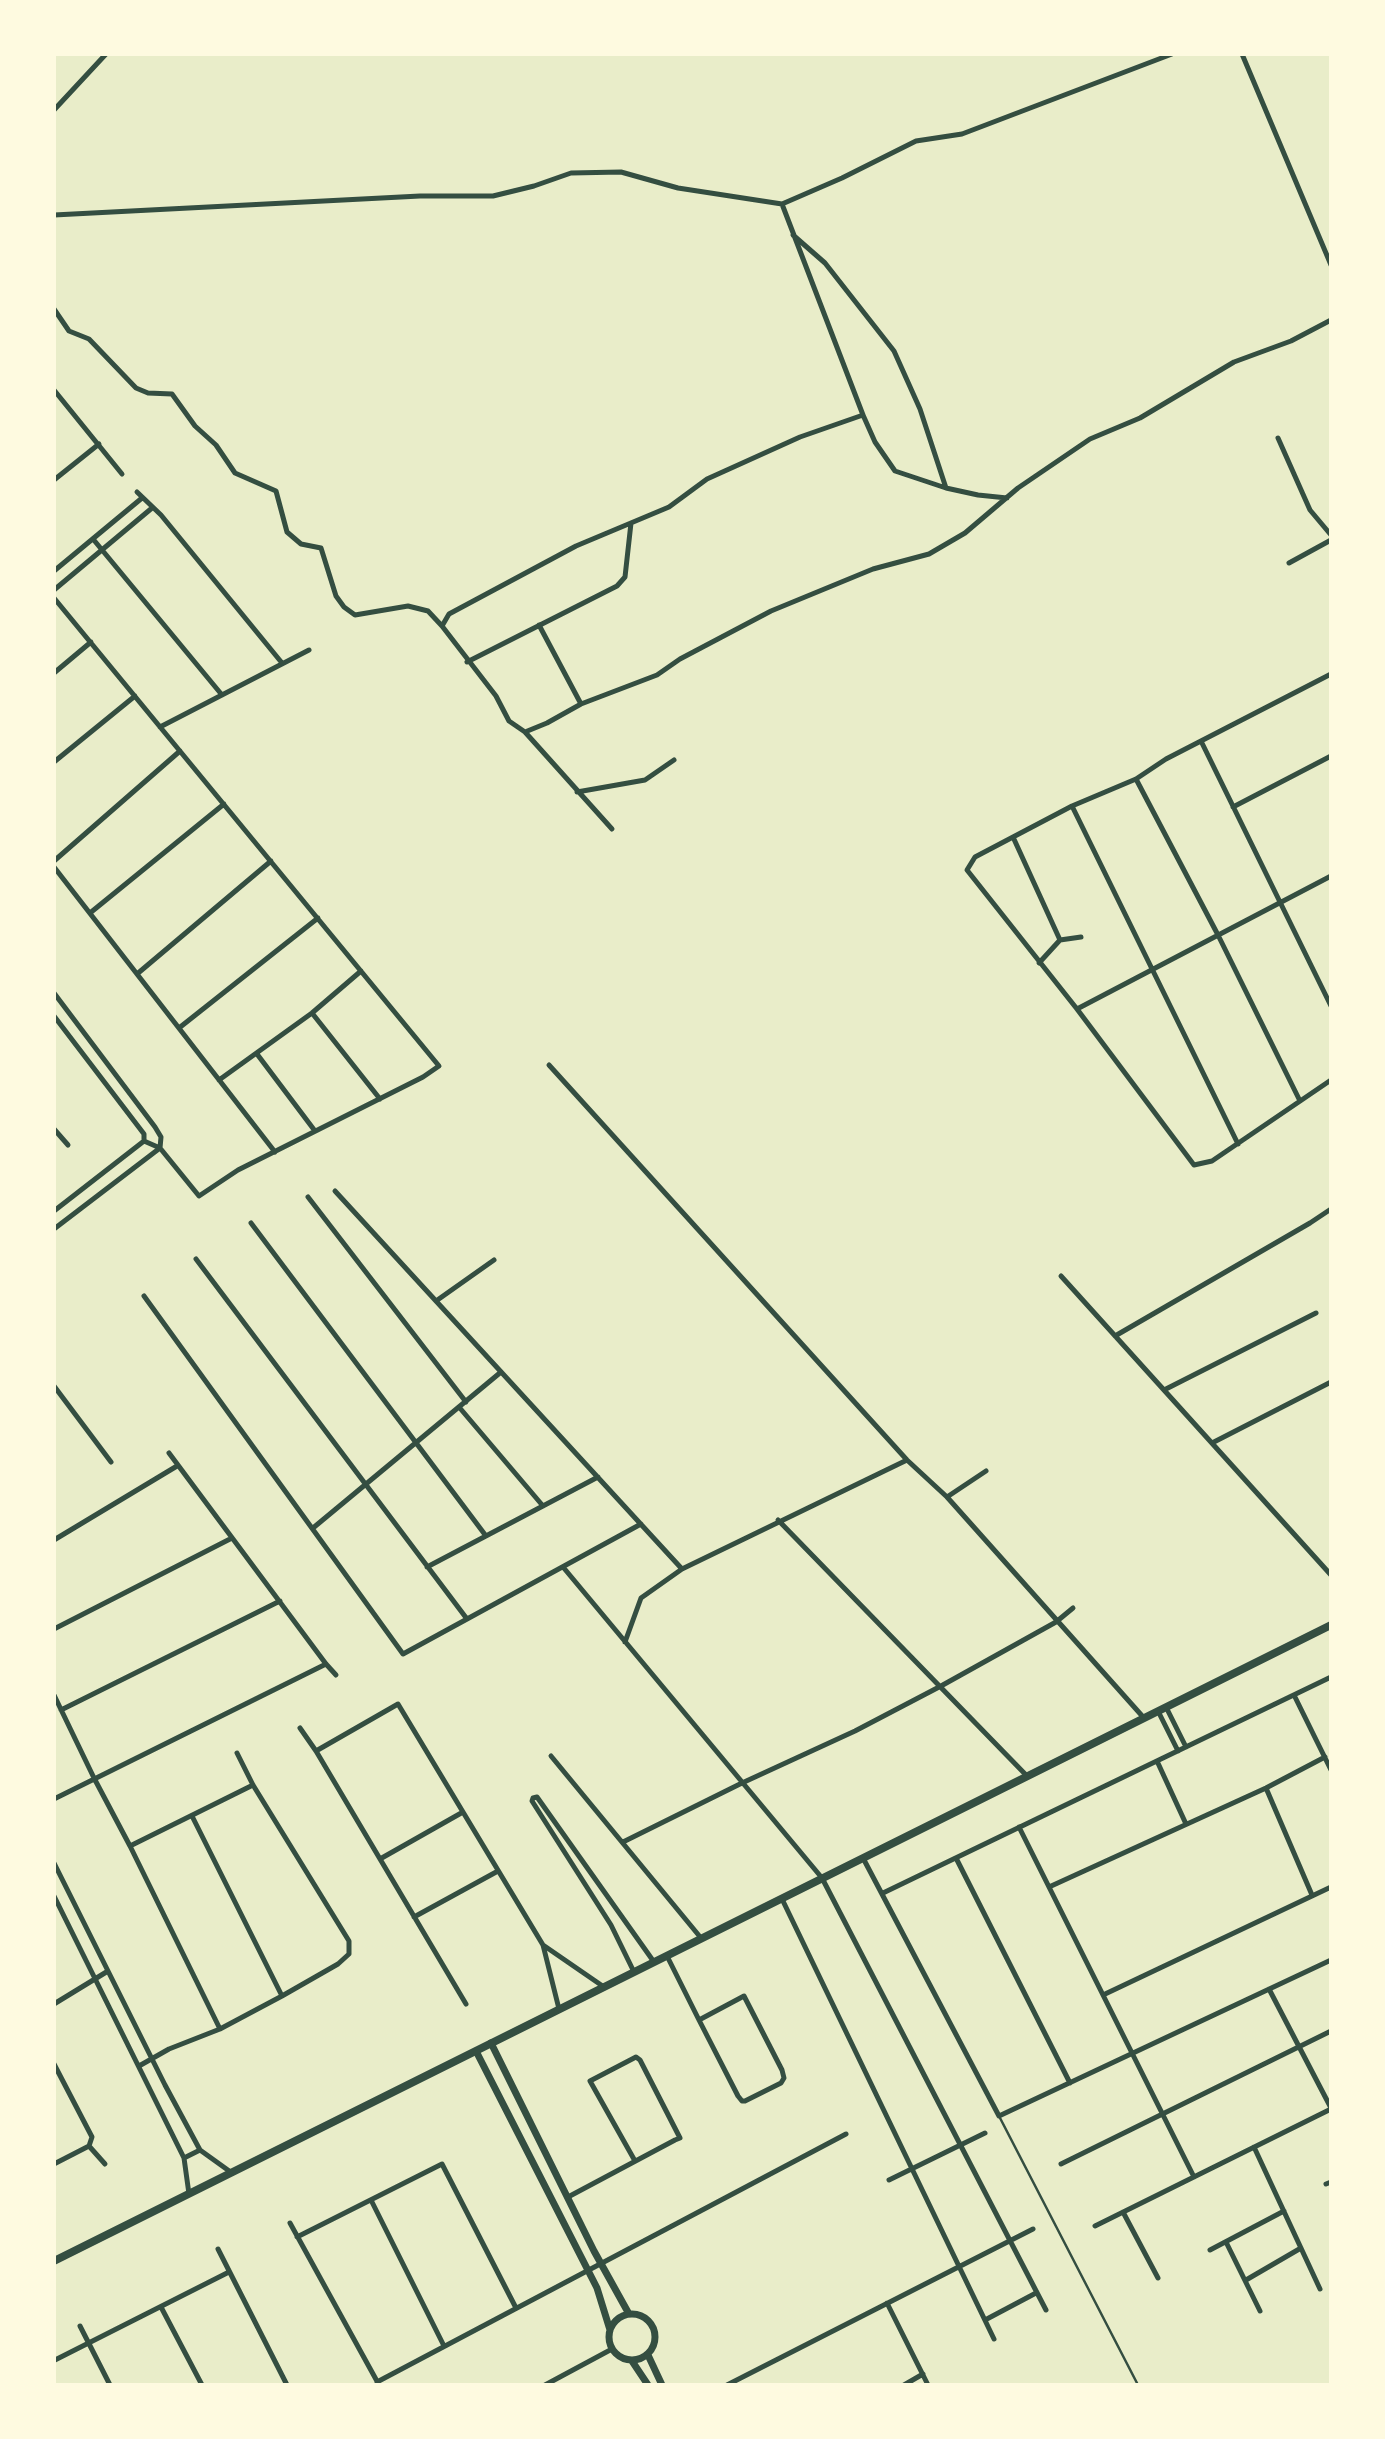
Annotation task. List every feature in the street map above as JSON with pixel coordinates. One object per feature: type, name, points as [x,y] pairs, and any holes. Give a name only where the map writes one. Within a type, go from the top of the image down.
[{"type":"main road","points":[[54,2261],[1331,1625]]},
{"type":"street","points":[[54,110],[106,54]]},
{"type":"street","points":[[54,215],[420,196],[493,197],[571,173],[596,172],[621,172],[678,188],[782,204],[916,141],[962,134],[1172,54]]},
{"type":"street","points":[[1242,54],[1331,265]]},
{"type":"street","points":[[782,204],[863,415],[875,442],[895,471],[946,488],[1007,498]]},
{"type":"street","points":[[793,235],[825,263],[894,351],[920,409],[946,488]]},
{"type":"street","points":[[54,309],[69,331],[89,339],[136,388],[148,393],[172,394],[195,426],[216,445],[236,473],[276,491],[287,532],[301,544],[321,548],[336,596],[344,607],[355,615],[408,606],[428,611],[442,625],[467,662],[496,696],[509,721],[525,732],[612,829]]},
{"type":"street","points":[[525,732],[581,704],[657,675],[680,659],[771,611],[873,569],[929,554],[965,533],[1007,498],[1090,439],[1139,418],[1234,362],[1291,341],[1331,320]]},
{"type":"street","points":[[54,390],[122,474]]},
{"type":"street","points":[[442,625],[449,614],[576,545],[668,507],[707,479],[800,437],[863,415]]},
{"type":"street","points":[[1278,438],[1310,510],[1331,535]]},
{"type":"street","points":[[54,480],[99,444]]},
{"type":"street","points":[[54,571],[140,495],[161,515],[282,663]]},
{"type":"street","points":[[54,590],[152,508]]},
{"type":"street","points":[[467,662],[617,586],[625,577],[631,523]]},
{"type":"street","points":[[93,539],[222,695]]},
{"type":"street","points":[[1289,562],[1331,540]]},
{"type":"street","points":[[54,597],[439,1066],[380,1099],[238,1170],[199,1196],[160,1148],[144,1141]]},
{"type":"street","points":[[539,625],[581,704]]},
{"type":"street","points":[[54,673],[91,642]]},
{"type":"street","points":[[160,727],[309,650]]},
{"type":"street","points":[[1331,674],[1167,759],[1136,779],[1072,806],[975,857],[967,870],[1077,1009],[1194,1165],[1212,1161],[1331,1080]]},
{"type":"street","points":[[54,762],[135,696]]},
{"type":"street","points":[[1201,741],[1331,1006]]},
{"type":"street","points":[[54,861],[180,751]]},
{"type":"street","points":[[1233,807],[1331,756]]},
{"type":"street","points":[[577,792],[645,780],[674,760]]},
{"type":"street","points":[[1136,779],[1218,935],[1300,1101]]},
{"type":"street","points":[[90,913],[224,804]]},
{"type":"street","points":[[1072,806],[1154,968],[1238,1144]]},
{"type":"street","points":[[1013,837],[1060,940]]},
{"type":"street","points":[[137,974],[271,861]]},
{"type":"street","points":[[54,867],[275,1152]]},
{"type":"street","points":[[1077,1009],[1331,876]]},
{"type":"street","points":[[178,1028],[318,918]]},
{"type":"street","points":[[1039,963],[1060,940],[1081,937]]},
{"type":"street","points":[[219,1080],[312,1013],[361,971]]},
{"type":"street","points":[[54,993],[161,1137],[160,1148],[54,1229]]},
{"type":"street","points":[[312,1013],[380,1099]]},
{"type":"street","points":[[54,1016],[144,1133],[144,1141]]},
{"type":"street","points":[[257,1054],[315,1132]]},
{"type":"street","points":[[549,1065],[907,1460],[947,1497],[1144,1718]]},
{"type":"street","points":[[54,1129],[68,1145]]},
{"type":"street","points":[[54,1211],[144,1141]]},
{"type":"street","points":[[335,1191],[682,1569]]},
{"type":"street","points":[[308,1197],[466,1402]]},
{"type":"street","points":[[1115,1336],[1331,1209]]},
{"type":"street","points":[[251,1223],[486,1536]]},
{"type":"street","points":[[196,1259],[467,1619]]},
{"type":"street","points":[[436,1301],[495,1260]]},
{"type":"street","points":[[1061,1276],[1331,1575]]},
{"type":"street","points":[[144,1296],[404,1654],[640,1524]]},
{"type":"street","points":[[1164,1390],[1316,1313]]},
{"type":"street","points":[[313,1528],[502,1372]]},
{"type":"street","points":[[1212,1443],[1331,1382]]},
{"type":"street","points":[[54,1386],[111,1461]]},
{"type":"street","points":[[459,1407],[542,1506]]},
{"type":"street","points":[[169,1453],[336,1675]]},
{"type":"street","points":[[625,1642],[641,1598],[682,1569],[778,1520],[907,1460]]},
{"type":"street","points":[[54,1540],[177,1466]]},
{"type":"street","points":[[947,1497],[986,1471]]},
{"type":"street","points":[[427,1567],[598,1477]]},
{"type":"street","points":[[778,1520],[1027,1776]]},
{"type":"street","points":[[54,1629],[232,1538]]},
{"type":"street","points":[[563,1567],[822,1878],[1046,2310]]},
{"type":"street","points":[[61,1710],[280,1601]]},
{"type":"street","points":[[623,1842],[855,1731],[1056,1622],[1073,1608]]},
{"type":"street","points":[[54,1799],[326,1664]]},
{"type":"street","points":[[883,1893],[1331,1677]]},
{"type":"street","points":[[54,1695],[220,2029]]},
{"type":"street","points":[[1294,1695],[1331,1770]]},
{"type":"street","points":[[316,1751],[398,1704],[543,1945],[559,2009]]},
{"type":"street","points":[[1166,1707],[1186,1747]]},
{"type":"street","points":[[1158,1711],[1178,1751]]},
{"type":"street","points":[[300,1728],[466,2004]]},
{"type":"street","points":[[139,2066],[220,2029],[282,1996],[338,1964],[349,1954],[349,1941],[253,1785],[237,1753]]},
{"type":"street","points":[[551,1756],[701,1938]]},
{"type":"street","points":[[1049,1887],[1266,1788],[1325,1757]]},
{"type":"street","points":[[1157,1761],[1186,1824]]},
{"type":"street","points":[[130,1846],[253,1785]]},
{"type":"street","points":[[1266,1788],[1312,1895]]},
{"type":"street","points":[[634,1972],[611,1925],[532,1801],[533,1798],[537,1797],[654,1962]]},
{"type":"street","points":[[380,1858],[463,1812]]},
{"type":"street","points":[[191,1816],[282,1996]]},
{"type":"street","points":[[1019,1827],[1194,2177]]},
{"type":"street","points":[[863,1858],[999,2116],[1331,1960]]},
{"type":"street","points":[[956,1858],[1070,2083]]},
{"type":"street","points":[[54,1863],[152,2059],[201,2150],[232,2173]]},
{"type":"street","points":[[414,1917],[498,1871]]},
{"type":"street","points":[[1103,1995],[1331,1887]]},
{"type":"street","points":[[54,1896],[184,2158],[189,2194]]},
{"type":"street","points":[[782,1899],[994,2339]]},
{"type":"street","points":[[611,1925],[622,1918]]},
{"type":"street","points":[[543,1945],[604,1987]]},
{"type":"street","points":[[667,1956],[699,2020],[737,2096],[742,2101],[781,2083],[784,2078],[782,2070],[744,1996],[699,2020]]},
{"type":"street","points":[[54,2004],[108,1971]]},
{"type":"street","points":[[1095,2226],[1331,2108],[1269,1989]]},
{"type":"street","points":[[1061,2164],[1331,2031]]},
{"type":"street","points":[[491,2043],[629,2314]]},
{"type":"street","points":[[476,2051],[597,2288],[610,2330],[612,2349],[623,2359],[632,2361],[648,2355],[656,2340],[652,2323],[637,2314],[621,2316],[610,2330]]},
{"type":"street","points":[[568,2197],[680,2138],[636,2057],[590,2081],[635,2161]]},
{"type":"street","points":[[54,2064],[92,2137],[89,2146],[54,2164]]},
{"type":"street","points":[[54,2088],[64,2084]]},
{"type":"street","points":[[513,2124],[529,2117]]},
{"type":"street","points":[[889,2180],[985,2133]]},
{"type":"street","points":[[290,2223],[378,2383],[846,2134]]},
{"type":"street","points":[[89,2146],[105,2164]]},
{"type":"street","points":[[1254,2147],[1320,2289]]},
{"type":"street","points":[[184,2158],[201,2150]]},
{"type":"street","points":[[298,2237],[442,2164],[516,2308]]},
{"type":"street","points":[[371,2200],[444,2346]]},
{"type":"street","points":[[1209,2250],[1284,2211]]},
{"type":"street","points":[[1123,2212],[1158,2278]]},
{"type":"street","points":[[727,2385],[1032,2229]]},
{"type":"street","points":[[1226,2242],[1260,2311]]},
{"type":"street","points":[[1247,2280],[1301,2248]]},
{"type":"street","points":[[218,2249],[287,2385]]},
{"type":"street","points":[[55,2360],[229,2272]]},
{"type":"street","points":[[985,2320],[1036,2293]]},
{"type":"street","points":[[887,2303],[928,2385]]},
{"type":"street","points":[[160,2307],[202,2385]]},
{"type":"street","points":[[80,2326],[110,2385]]},
{"type":"street","points":[[545,2385],[612,2349]]},
{"type":"street","points":[[648,2355],[662,2385]]},
{"type":"street","points":[[632,2361],[648,2385]]},
{"type":"street","points":[[904,2385],[923,2375]]},
{"type":"lane","points":[[999,2116],[1138,2385]]}]
